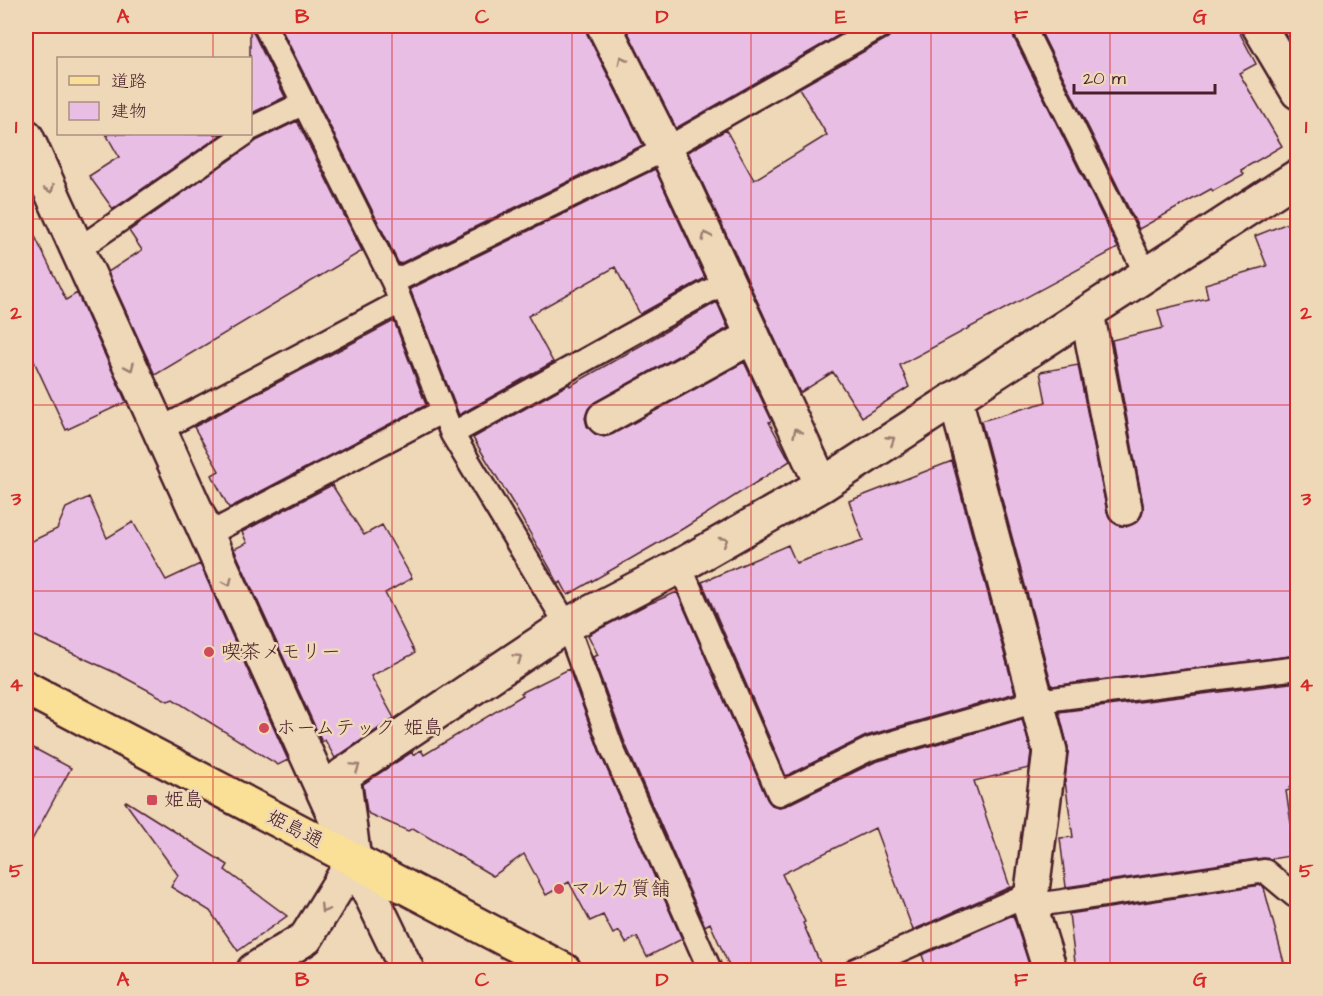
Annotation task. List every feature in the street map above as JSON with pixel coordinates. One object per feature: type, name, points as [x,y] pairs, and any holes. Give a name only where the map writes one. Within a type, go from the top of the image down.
[{"type":"main road","name":"姫島通","points":[[26,688],[564,970]]},
{"type":"street","points":[[604,26],[666,148],[822,485]]},
{"type":"street","points":[[1259,26],[1298,92]]},
{"type":"street","points":[[26,136],[354,860],[407,970]]},
{"type":"street","points":[[254,970],[306,938],[354,860],[343,775],[567,624],[680,566],[822,485],[1298,176]]},
{"type":"street","points":[[1087,313],[1125,508]]},
{"type":"street","points":[[604,418],[753,336]]},
{"type":"street","points":[[955,398],[1050,751],[1032,899],[1050,970]]},
{"type":"lane","points":[[265,26],[397,292],[452,434],[567,624],[612,748],[710,970]]},
{"type":"lane","points":[[159,429],[397,292],[666,148],[881,26]]},
{"type":"lane","points":[[1023,26],[1146,274]]},
{"type":"lane","points":[[252,128],[304,103]]},
{"type":"lane","points":[[77,250],[243,135]]},
{"type":"lane","points":[[452,434],[727,281]]},
{"type":"lane","points":[[207,536],[443,411]]},
{"type":"lane","points":[[680,566],[779,794],[870,749],[1037,701],[1298,668]]},
{"type":"lane","points":[[855,970],[1032,899],[1265,871],[1295,896],[1298,896]]},
{"type":"shaded area","points":[[1273,26],[1297,26],[1297,69]]},
{"type":"building","points":[[250,26],[285,97],[252,113],[252,57],[250,57]]},
{"type":"building","points":[[280,26],[585,26],[643,145],[399,264]]},
{"type":"building","points":[[625,26],[855,26],[676,128]]},
{"type":"building","points":[[894,26],[1010,26],[1118,248],[900,365],[909,387],[862,417],[833,372],[800,393],[688,152],[726,130],[754,180],[827,135],[799,88],[888,38]]},
{"type":"building","points":[[1038,26],[1236,26],[1256,64],[1239,73],[1282,146],[1241,170],[1244,174],[1213,191],[1211,189],[1139,229]]},
{"type":"building","points":[[297,121],[362,251],[155,375],[108,272],[142,250],[129,231],[256,141]]},
{"type":"building","points":[[107,135],[221,135],[113,209],[89,176],[119,157]]},
{"type":"building","points":[[655,169],[705,278],[640,314],[615,267],[528,316],[553,362],[459,415],[410,289]]},
{"type":"building","points":[[26,218],[66,300],[77,293],[126,402],[66,430],[26,344]]},
{"type":"building","points":[[1298,219],[1298,655],[1052,686],[981,421],[1046,402],[1040,372],[1078,365],[1107,512],[1111,521],[1119,526],[1128,526],[1137,522],[1142,515],[1143,504],[1112,340],[1163,328],[1158,310],[1208,298],[1205,284],[1267,266],[1255,236]]},
{"type":"building","points":[[717,302],[728,328],[595,402],[588,409],[585,418],[587,426],[595,434],[604,437],[613,434],[744,362],[772,421],[769,422],[790,461],[684,528],[568,595],[561,582],[559,584],[473,438],[569,384],[570,386]]},
{"type":"building","points":[[394,321],[426,405],[229,508],[212,475],[219,471],[194,427]]},
{"type":"building","points":[[952,461],[1015,693],[866,736],[786,776],[702,582],[788,545],[796,563],[863,540],[849,501]]},
{"type":"building","points":[[332,485],[364,535],[382,525],[412,578],[385,593],[415,653],[371,676],[394,718],[335,758],[325,740],[322,742],[234,549],[247,543],[242,532]]},
{"type":"building","points":[[89,497],[107,538],[133,522],[166,580],[200,564],[288,760],[278,765],[173,699],[168,701],[118,674],[26,632],[26,544],[57,529],[66,508]]},
{"type":"building","points":[[677,592],[767,799],[772,805],[785,806],[875,762],[1022,719],[1031,752],[1029,768],[974,781],[1010,887],[913,930],[875,828],[782,874],[805,922],[803,923],[823,970],[731,970],[710,923],[705,926],[625,743],[593,657],[598,655],[588,635]]},
{"type":"building","points":[[569,669],[600,753],[682,939],[647,957],[637,937],[626,943],[619,931],[613,934],[603,915],[590,921],[569,882],[546,895],[524,854],[493,876],[413,828],[408,831],[369,814],[367,811],[363,784],[412,752],[413,755],[421,750],[424,755],[523,695],[521,693]]},
{"type":"building","points":[[1298,682],[1298,786],[1290,787],[1290,790],[1286,791],[1296,855],[1066,887],[1060,838],[1073,837],[1065,781],[1068,747],[1059,712]]},
{"type":"building","points":[[26,744],[71,768],[26,851]]},
{"type":"building","points":[[126,801],[228,865],[225,870],[287,916],[238,951],[210,911],[171,887],[178,875]]},
{"type":"building","points":[[1261,885],[1264,888],[1286,970],[1076,970],[1069,914]]},
{"type":"building","points":[[1013,915],[1031,970],[927,970],[922,955]]},
{"type":"place","name":"喫茶メモリー","points":[[209,652]]},
{"type":"place","name":"ホームテック 姫島","points":[[264,728]]},
{"type":"place","name":"姫島","points":[[152,800]]},
{"type":"place","name":"マルカ質舗","points":[[559,889]]}]
